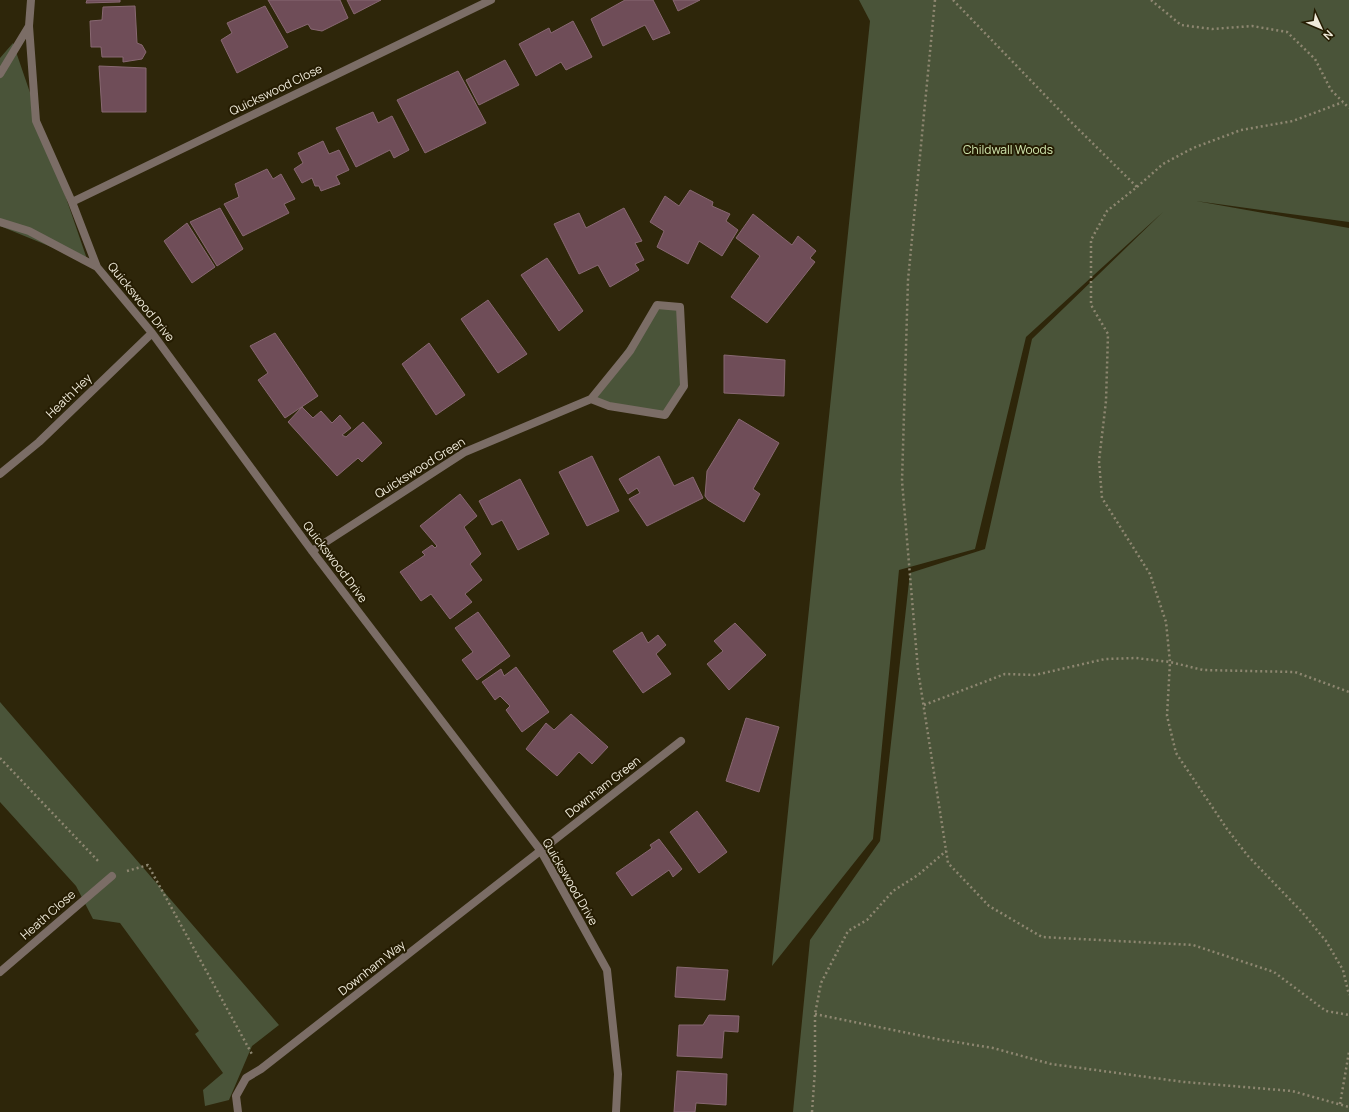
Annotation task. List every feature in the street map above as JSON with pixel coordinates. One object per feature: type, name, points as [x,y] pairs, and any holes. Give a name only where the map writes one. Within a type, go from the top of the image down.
[{"type":"street","name":"Quickswood Drive","points":[[31,0],[29,26],[36,121],[72,202],[97,267],[152,333],[312,551],[540,852],[607,970],[618,1074],[616,1112]]},
{"type":"street","name":"Quickswood Close","points":[[72,202],[490,0]]},
{"type":"street","points":[[0,74],[29,26]]},
{"type":"street","points":[[0,222],[29,231],[97,267]]},
{"type":"street","name":"Quickswood Green","points":[[312,551],[465,452],[592,399],[630,350],[657,306],[680,307],[684,386],[665,416],[609,406],[592,399]]},
{"type":"street","name":"Heath Hey","points":[[0,474],[39,442],[152,333]]},
{"type":"street","name":"Downham Green","points":[[540,852],[680,741]]},
{"type":"street","name":"Downham Way","points":[[238,1112],[236,1096],[246,1078],[261,1069],[540,852]]},
{"type":"street","name":"Heath Close","points":[[0,972],[112,876]]},
{"type":"path","points":[[935,0],[908,280],[902,481],[918,670],[948,863],[989,906],[1042,937],[1193,945],[1274,972],[1326,1011],[1349,1015]]},
{"type":"path","points":[[953,0],[1057,108],[1137,187]]},
{"type":"path","points":[[1151,0],[1181,25],[1212,29],[1252,26],[1287,32],[1315,59],[1331,90],[1349,108]]},
{"type":"path","points":[[1343,102],[1293,121],[1241,130],[1193,148],[1163,164],[1107,211],[1091,240],[1090,305],[1108,334],[1106,401],[1099,461],[1102,498],[1150,574],[1166,622],[1170,662],[1167,716],[1176,754],[1248,856],[1302,912],[1326,941],[1343,970],[1349,994]]},
{"type":"path","points":[[924,705],[1006,674],[1035,675],[1105,659],[1136,658],[1170,662],[1203,670],[1295,672],[1349,692]]},
{"type":"path","points":[[0,758],[112,876],[148,865],[261,1069]]},
{"type":"path","points":[[812,1112],[815,1070],[815,1014],[821,983],[848,931],[867,920],[893,891],[918,875],[947,851]]},
{"type":"path","points":[[815,1014],[937,1039],[992,1048],[1051,1064],[1184,1082],[1292,1091],[1349,1107]]},
{"type":"path","points":[[1340,1104],[1349,1052]]},
{"type":"green space","name":"Childwall Woods","points":[[859,0],[1349,0],[1349,222],[1196,201],[1349,228],[1349,1112],[793,1112],[810,940],[880,841],[910,573],[985,549],[1032,339],[1163,212],[1026,337],[975,549],[899,570],[873,839],[772,966],[870,21]]},
{"type":"green space","points":[[13,43],[88,262],[0,226],[0,58]]},
{"type":"green space","points":[[657,305],[680,307],[684,386],[665,415],[591,399]]},
{"type":"green space","points":[[0,702],[279,1025],[252,1046],[229,1100],[205,1106],[203,1090],[223,1073],[195,1034],[199,1031],[120,923],[93,919],[76,886],[0,802]]},
{"type":"building","points":[[87,0],[120,0],[120,2],[86,3]]},
{"type":"building","points":[[268,0],[340,0],[348,18],[322,31],[311,29],[308,24],[287,33]]},
{"type":"building","points":[[347,0],[381,0],[354,14]]},
{"type":"building","points":[[625,0],[653,0],[670,33],[653,40],[645,25],[603,46],[591,19]]},
{"type":"building","points":[[673,0],[700,0],[678,11]]},
{"type":"building","points":[[135,6],[137,43],[142,45],[146,52],[142,59],[123,62],[123,57],[102,57],[101,47],[91,47],[90,21],[102,20],[103,7]]},
{"type":"building","points":[[265,6],[288,47],[237,73],[221,40],[232,33],[227,23]]},
{"type":"building","points":[[573,21],[592,57],[566,70],[561,62],[536,76],[519,44],[549,28],[551,33]]},
{"type":"building","points":[[505,60],[519,85],[479,105],[466,80]]},
{"type":"building","points":[[99,66],[146,68],[146,112],[102,112]]},
{"type":"building","points":[[458,71],[486,123],[425,153],[397,100]]},
{"type":"building","points":[[373,112],[378,123],[392,116],[409,150],[394,158],[390,150],[356,167],[336,128]]},
{"type":"building","points":[[323,141],[329,154],[339,150],[349,170],[336,176],[340,184],[321,191],[319,186],[315,186],[312,178],[302,183],[294,169],[303,163],[298,153]]},
{"type":"building","points":[[267,169],[273,179],[281,174],[295,199],[284,204],[289,213],[243,236],[224,204],[239,197],[235,184]]},
{"type":"building","points":[[690,190],[713,202],[712,206],[730,214],[726,221],[738,230],[722,256],[699,241],[688,264],[657,247],[664,231],[650,222],[665,196],[679,206]]},
{"type":"building","points":[[220,208],[243,249],[217,266],[190,222]]},
{"type":"building","points":[[624,208],[642,241],[635,243],[644,260],[635,264],[639,270],[610,287],[598,265],[579,274],[554,224],[579,213],[586,228]]},
{"type":"building","points":[[753,214],[792,245],[798,236],[816,251],[810,258],[815,262],[767,323],[731,297],[760,256],[736,238]]},
{"type":"building","points":[[187,223],[215,267],[192,283],[164,241]]},
{"type":"building","points":[[547,258],[583,311],[559,331],[521,275]]},
{"type":"building","points":[[488,300],[527,354],[498,373],[461,319]]},
{"type":"building","points":[[275,333],[318,396],[285,418],[258,380],[268,373],[250,346]]},
{"type":"building","points":[[429,343],[465,395],[436,415],[402,364]]},
{"type":"building","points":[[724,355],[785,360],[784,396],[724,393]]},
{"type":"building","points":[[302,407],[313,418],[321,411],[332,423],[340,415],[351,428],[342,435],[346,437],[363,422],[382,443],[362,462],[358,458],[337,476],[288,422]]},
{"type":"building","points":[[739,419],[779,443],[753,489],[760,494],[744,522],[708,500],[705,496],[707,471]]},
{"type":"building","points":[[592,456],[619,511],[587,526],[559,472]]},
{"type":"building","points":[[659,456],[674,486],[693,477],[703,498],[647,526],[629,499],[640,493],[637,488],[628,494],[619,479]]},
{"type":"building","points":[[520,479],[549,534],[518,550],[502,520],[492,525],[479,501]]},
{"type":"building","points":[[460,494],[477,516],[464,527],[481,554],[470,564],[482,580],[465,594],[472,602],[450,619],[431,594],[421,601],[400,572],[425,555],[422,552],[432,545],[435,548],[437,546],[420,526]]},
{"type":"building","points":[[478,612],[510,656],[477,680],[462,660],[473,652],[455,628]]},
{"type":"building","points":[[735,623],[766,655],[729,690],[707,664],[723,651],[714,641]]},
{"type":"building","points":[[642,632],[648,643],[658,635],[666,645],[656,654],[671,674],[643,693],[613,651]]},
{"type":"building","points":[[516,667],[549,712],[522,732],[506,710],[510,706],[500,696],[495,700],[482,682],[501,669],[504,676]]},
{"type":"building","points":[[571,714],[608,747],[592,764],[579,752],[557,776],[526,749],[546,723],[554,730]]},
{"type":"building","points":[[746,718],[779,727],[759,792],[726,781]]},
{"type":"building","points":[[697,811],[727,852],[699,873],[670,832]]},
{"type":"building","points":[[659,839],[682,869],[673,877],[669,870],[632,896],[616,873],[652,848],[650,845]]},
{"type":"building","points":[[677,967],[728,970],[725,1000],[675,997]]},
{"type":"building","points":[[709,1015],[739,1016],[738,1032],[724,1031],[722,1058],[677,1056],[679,1025],[703,1025]]},
{"type":"building","points":[[677,1071],[727,1074],[726,1105],[696,1103],[695,1112],[674,1112]]}]
